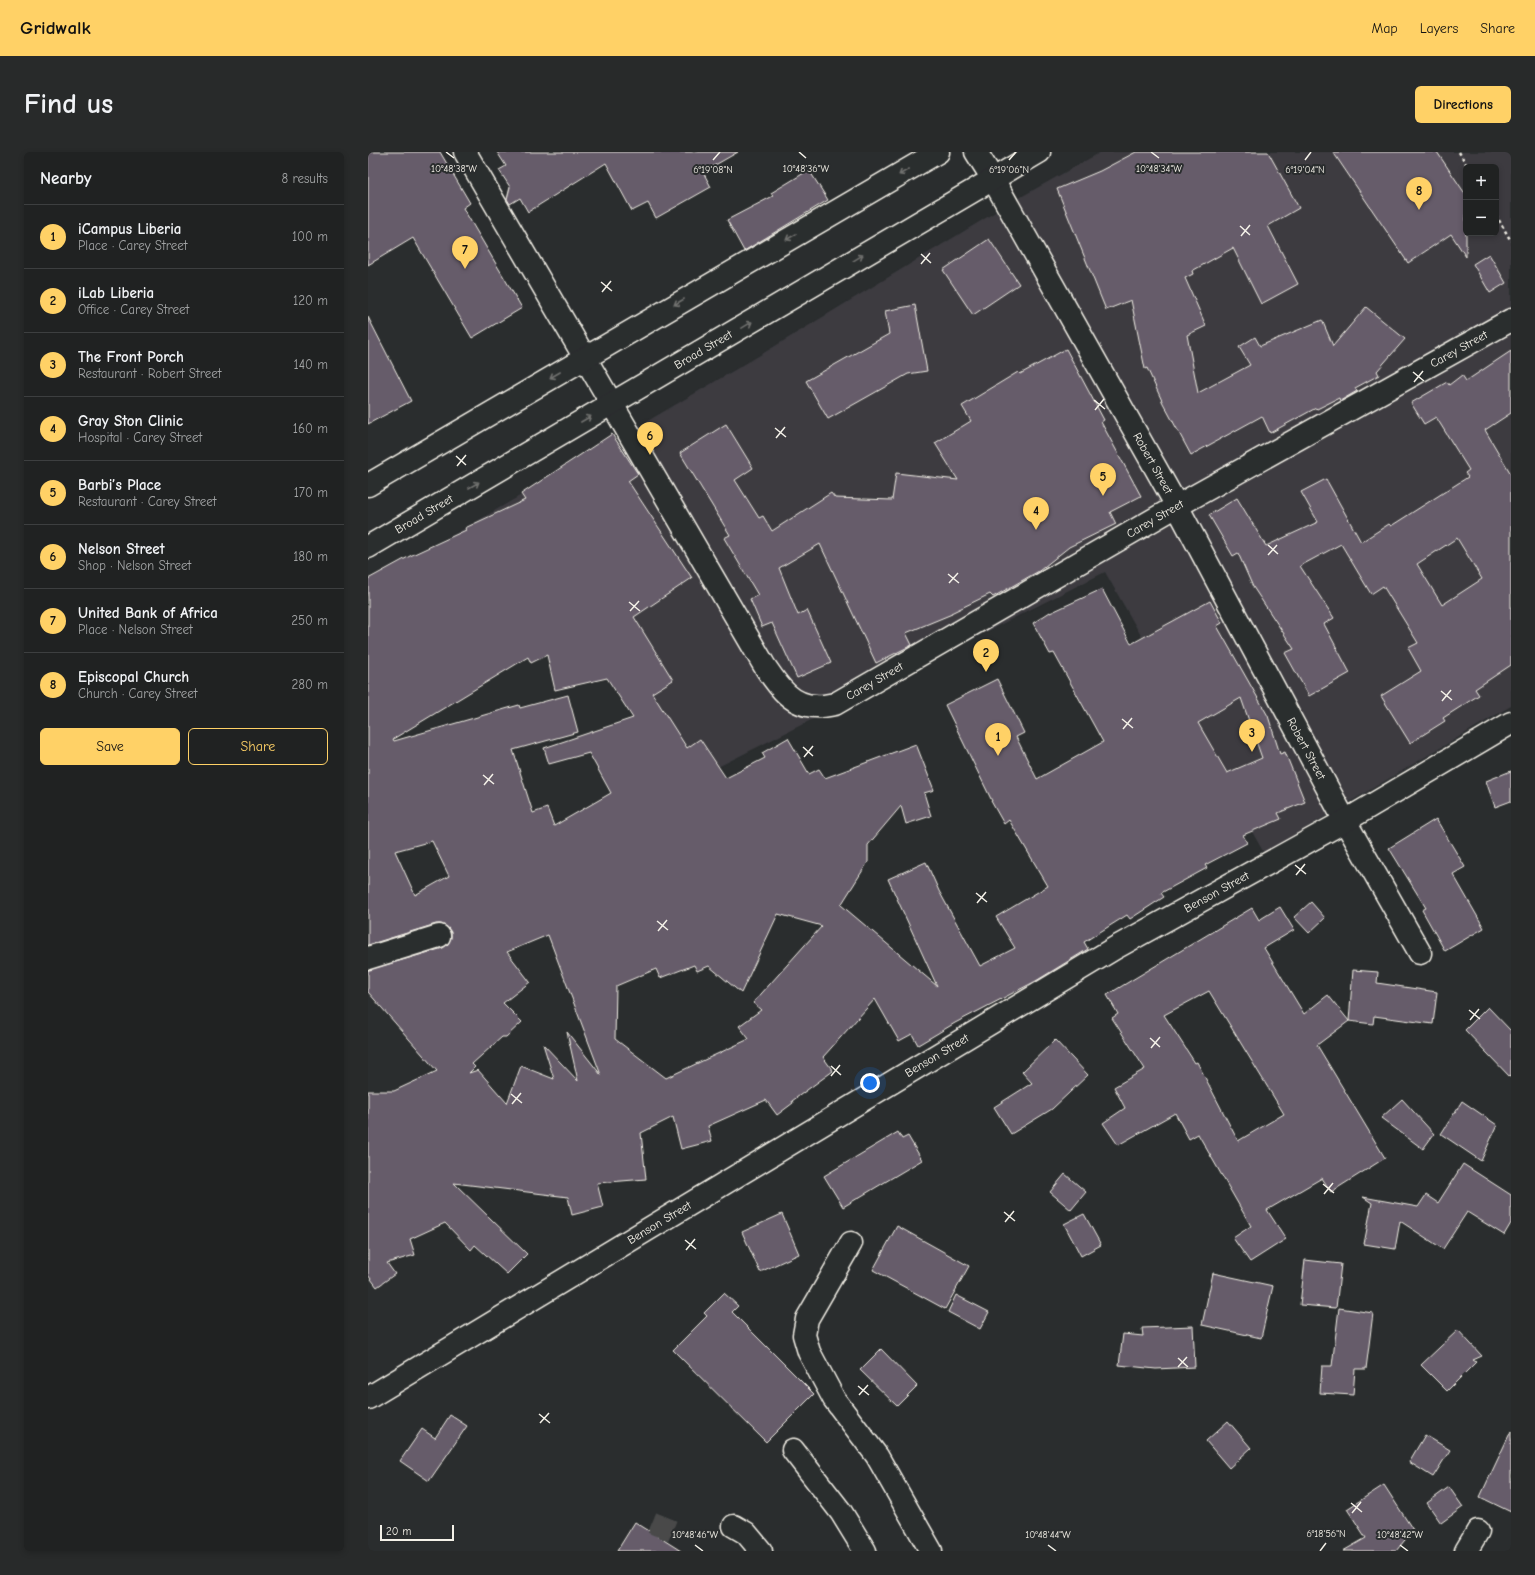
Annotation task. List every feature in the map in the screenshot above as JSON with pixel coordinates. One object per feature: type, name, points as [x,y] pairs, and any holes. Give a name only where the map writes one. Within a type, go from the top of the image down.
[{"type":"street","points":[[465,152],[612,404]]},
{"type":"street","points":[[368,484],[938,152]]},
{"type":"street","name":"Robert Street","points":[[976,152],[1177,506],[1345,821],[1420,953]]},
{"type":"street","name":"Broad Street","points":[[368,547],[1038,152]]},
{"type":"street","name":"Carey Street","points":[[612,404],[778,687],[798,702],[815,707],[835,704],[1177,506],[1511,320]]},
{"type":"street","name":"Benson Street","points":[[368,1398],[1116,948],[1345,821],[1511,723]]},
{"type":"street","points":[[368,958],[439,936]]},
{"type":"street","points":[[851,1243],[807,1319],[804,1335],[809,1352],[834,1399],[877,1456],[931,1551]]},
{"type":"street","points":[[793,1450],[841,1512],[865,1551]]},
{"type":"street","points":[[734,1526],[746,1533],[761,1551]]},
{"type":"street","points":[[1466,1551],[1478,1531]]},
{"type":"path","points":[[1459,152],[1466,164]]},
{"type":"path","points":[[1499,220],[1511,241]]},
{"type":"shaded area","points":[[1101,152],[1511,152],[1511,706],[1264,853],[1105,572],[688,782],[550,594],[368,585],[762,354],[1012,202]]},
{"type":"building","points":[[368,152],[440,152],[470,203],[463,208],[522,308],[472,338],[413,238],[368,265]]},
{"type":"building","points":[[497,152],[738,152],[703,172],[711,187],[656,218],[648,203],[632,211],[606,163],[528,212],[520,198],[510,204],[507,199],[510,187],[499,170],[506,166]]},
{"type":"building","points":[[1136,152],[1268,152],[1299,208],[1268,226],[1298,284],[1261,304],[1233,248],[1192,271],[1193,274],[1185,278],[1206,326],[1187,335],[1198,393],[1250,365],[1239,347],[1255,337],[1260,346],[1322,320],[1333,346],[1366,307],[1405,339],[1377,371],[1379,375],[1355,388],[1357,391],[1340,401],[1339,398],[1317,409],[1316,408],[1270,433],[1262,416],[1191,455],[1163,403],[1147,368],[1145,369],[1131,300],[1106,310],[1057,189],[1100,171]]},
{"type":"building","points":[[1333,152],[1437,152],[1463,191],[1463,236],[1466,236],[1466,257],[1451,234],[1408,263]]},
{"type":"building","points":[[809,170],[828,200],[744,251],[727,220],[773,196],[771,193]]},
{"type":"building","points":[[989,239],[1019,284],[973,315],[943,270]]},
{"type":"building","points":[[1489,254],[1506,283],[1490,293],[1473,264]]},
{"type":"building","points":[[915,305],[927,371],[908,374],[828,419],[806,381],[889,334],[885,311]]},
{"type":"building","points":[[368,317],[411,401],[368,424]]},
{"type":"building","points":[[1066,349],[1104,420],[1101,422],[1141,496],[1110,512],[1116,524],[1069,547],[1039,571],[993,597],[990,594],[951,613],[952,614],[906,633],[912,645],[876,663],[820,544],[779,568],[798,615],[807,610],[831,663],[797,678],[772,623],[762,627],[750,599],[758,595],[724,538],[730,535],[680,453],[726,424],[753,468],[735,480],[759,518],[763,516],[772,531],[831,493],[835,498],[892,500],[896,473],[958,480],[935,443],[971,421],[962,406],[1018,372],[1020,374]]},
{"type":"building","points":[[1511,351],[1511,413],[1485,430],[1511,474],[1511,665],[1475,689],[1479,695],[1443,718],[1445,721],[1410,743],[1381,696],[1421,671],[1408,648],[1418,643],[1383,586],[1371,594],[1341,544],[1300,566],[1334,618],[1324,624],[1350,673],[1309,696],[1285,653],[1294,649],[1253,587],[1238,553],[1233,556],[1209,515],[1237,498],[1266,546],[1318,522],[1301,492],[1326,479],[1361,542],[1389,524],[1391,526],[1468,477],[1465,473],[1469,470],[1436,417],[1424,424],[1411,403],[1447,382],[1449,385],[1462,375],[1466,381]],"holes":[[[1457,538],[1482,579],[1442,605],[1417,564]]]},
{"type":"building","points":[[612,434],[638,474],[628,481],[692,578],[634,617],[673,680],[652,693],[687,748],[700,739],[726,778],[765,758],[762,753],[788,738],[809,774],[819,769],[825,778],[916,744],[934,790],[924,793],[931,816],[906,824],[901,806],[868,845],[868,862],[841,905],[937,986],[888,879],[926,862],[939,891],[980,966],[1015,948],[996,917],[1048,886],[1009,820],[1004,824],[991,801],[945,705],[997,679],[1024,733],[1016,737],[1037,779],[1103,742],[1054,653],[1050,654],[1033,623],[1050,612],[1102,589],[1131,644],[1210,601],[1222,623],[1217,626],[1268,716],[1280,754],[1285,752],[1305,802],[1278,813],[1281,819],[1243,835],[1247,843],[1205,865],[1207,868],[1161,893],[1164,897],[1130,919],[1127,915],[1084,942],[1088,949],[1036,981],[955,1023],[918,1045],[912,1034],[899,1041],[875,999],[823,1057],[833,1071],[792,1101],[793,1103],[777,1115],[766,1100],[708,1126],[712,1141],[681,1149],[673,1117],[641,1133],[646,1179],[597,1183],[603,1207],[572,1215],[568,1197],[454,1183],[527,1254],[507,1274],[475,1245],[471,1250],[445,1223],[410,1239],[415,1255],[387,1263],[395,1274],[377,1287],[368,1275],[368,1091],[394,1091],[437,1071],[368,992],[368,970],[443,948],[448,944],[451,938],[451,932],[447,927],[441,924],[436,924],[368,945],[368,579],[410,556],[466,530],[465,528],[525,500],[521,494]],"holes":[[[547,655],[555,690],[607,678],[633,718],[544,748],[549,764],[589,753],[611,793],[554,826],[547,808],[533,813],[513,750],[578,732],[568,695],[520,708],[519,705],[394,741],[393,739],[528,657],[531,663]],[[1241,698],[1262,758],[1227,773],[1198,723]],[[432,841],[449,876],[415,895],[395,851]],[[778,914],[822,926],[753,1003],[761,1010],[739,1026],[749,1039],[666,1078],[615,1039],[616,986],[656,969],[660,978],[694,965],[697,971],[709,966],[741,993]],[[548,935],[601,1075],[567,1032],[578,1081],[543,1044],[554,1079],[521,1066],[507,1103],[478,1070],[469,1073],[475,1067],[472,1064],[502,1037],[506,1037],[522,1022],[503,1003],[530,982],[507,952]]]},
{"type":"building","points":[[1511,771],[1511,801],[1495,807],[1486,781]]},
{"type":"building","points":[[1436,819],[1465,867],[1453,874],[1484,928],[1445,951],[1422,910],[1426,908],[1389,848]]},
{"type":"building","points":[[1311,902],[1325,918],[1309,933],[1294,917]]},
{"type":"building","points":[[1280,907],[1294,930],[1264,948],[1304,1014],[1328,995],[1349,1021],[1317,1045],[1385,1158],[1331,1192],[1322,1178],[1267,1210],[1286,1239],[1250,1262],[1233,1238],[1251,1226],[1198,1134],[1189,1139],[1175,1113],[1118,1145],[1103,1123],[1125,1108],[1114,1087],[1145,1069],[1112,1018],[1118,1014],[1107,995],[1252,908],[1259,920]],"holes":[[[1209,991],[1284,1114],[1238,1141],[1197,1062],[1195,1063],[1164,1015]]]},
{"type":"building","points":[[1353,970],[1378,972],[1377,983],[1437,992],[1433,1024],[1374,1016],[1373,1024],[1349,1021]]},
{"type":"building","points":[[1488,1007],[1511,1031],[1511,1078],[1465,1030]]},
{"type":"building","points":[[1055,1040],[1088,1075],[1052,1109],[1011,1134],[994,1107],[1032,1083],[1022,1072]]},
{"type":"building","points":[[1402,1099],[1434,1134],[1423,1149],[1381,1118]]},
{"type":"building","points":[[1462,1101],[1497,1125],[1481,1161],[1441,1134]]},
{"type":"building","points":[[898,1132],[902,1139],[908,1136],[922,1160],[843,1207],[824,1176]]},
{"type":"building","points":[[1463,1164],[1511,1195],[1511,1223],[1504,1235],[1467,1212],[1443,1249],[1400,1221],[1395,1249],[1364,1244],[1372,1203],[1363,1197],[1418,1207],[1426,1195],[1438,1203]]},
{"type":"building","points":[[1065,1174],[1086,1192],[1071,1210],[1050,1192]]},
{"type":"building","points":[[782,1214],[799,1254],[760,1272],[742,1232]]},
{"type":"building","points":[[1084,1214],[1101,1245],[1081,1256],[1064,1224]]},
{"type":"building","points":[[897,1226],[969,1266],[945,1309],[873,1270]]},
{"type":"building","points":[[1305,1260],[1341,1264],[1336,1308],[1300,1305]]},
{"type":"building","points":[[1213,1273],[1273,1286],[1261,1338],[1202,1325]]},
{"type":"building","points":[[724,1293],[738,1306],[732,1312],[814,1394],[766,1442],[673,1350],[707,1316],[704,1313]]},
{"type":"building","points":[[956,1295],[989,1312],[980,1329],[948,1312]]},
{"type":"building","points":[[1339,1308],[1373,1313],[1366,1369],[1355,1369],[1353,1395],[1320,1393],[1322,1366],[1332,1366]]},
{"type":"building","points":[[1193,1326],[1195,1367],[1156,1369],[1119,1365],[1123,1334],[1143,1336],[1142,1328]]},
{"type":"building","points":[[1458,1330],[1482,1356],[1473,1360],[1476,1362],[1447,1391],[1421,1365]]},
{"type":"building","points":[[881,1349],[917,1386],[897,1406],[860,1370]]},
{"type":"building","points":[[450,1415],[467,1426],[429,1481],[400,1461],[422,1429],[435,1438]]},
{"type":"building","points":[[1228,1421],[1251,1448],[1229,1468],[1206,1441]]},
{"type":"building","points":[[1511,1431],[1511,1512],[1480,1497]]},
{"type":"building","points":[[1425,1435],[1450,1450],[1433,1477],[1409,1462]]},
{"type":"building","points":[[1384,1485],[1413,1530],[1396,1551],[1343,1551],[1366,1538],[1347,1509]]},
{"type":"building","points":[[1449,1487],[1463,1507],[1441,1523],[1427,1503]]},
{"type":"building","points":[[635,1522],[681,1551],[617,1551]]},
{"type":"tunnel","points":[[658,1537],[667,1515]]},
{"type":"place","name":"Episcopal Church","points":[[1419,210]]},
{"type":"place","name":"United Bank of Africa","points":[[465,269]]},
{"type":"place","name":"Nelson Street","points":[[650,455]]},
{"type":"place","name":"Barbi’s Place","points":[[1103,496]]},
{"type":"place","name":"Gray Ston Clinic","points":[[1036,530]]},
{"type":"place","name":"iLab Liberia","points":[[986,672]]},
{"type":"place","name":"The Front Porch","points":[[1252,752]]},
{"type":"place","name":"iCampus Liberia","points":[[998,756]]}]
